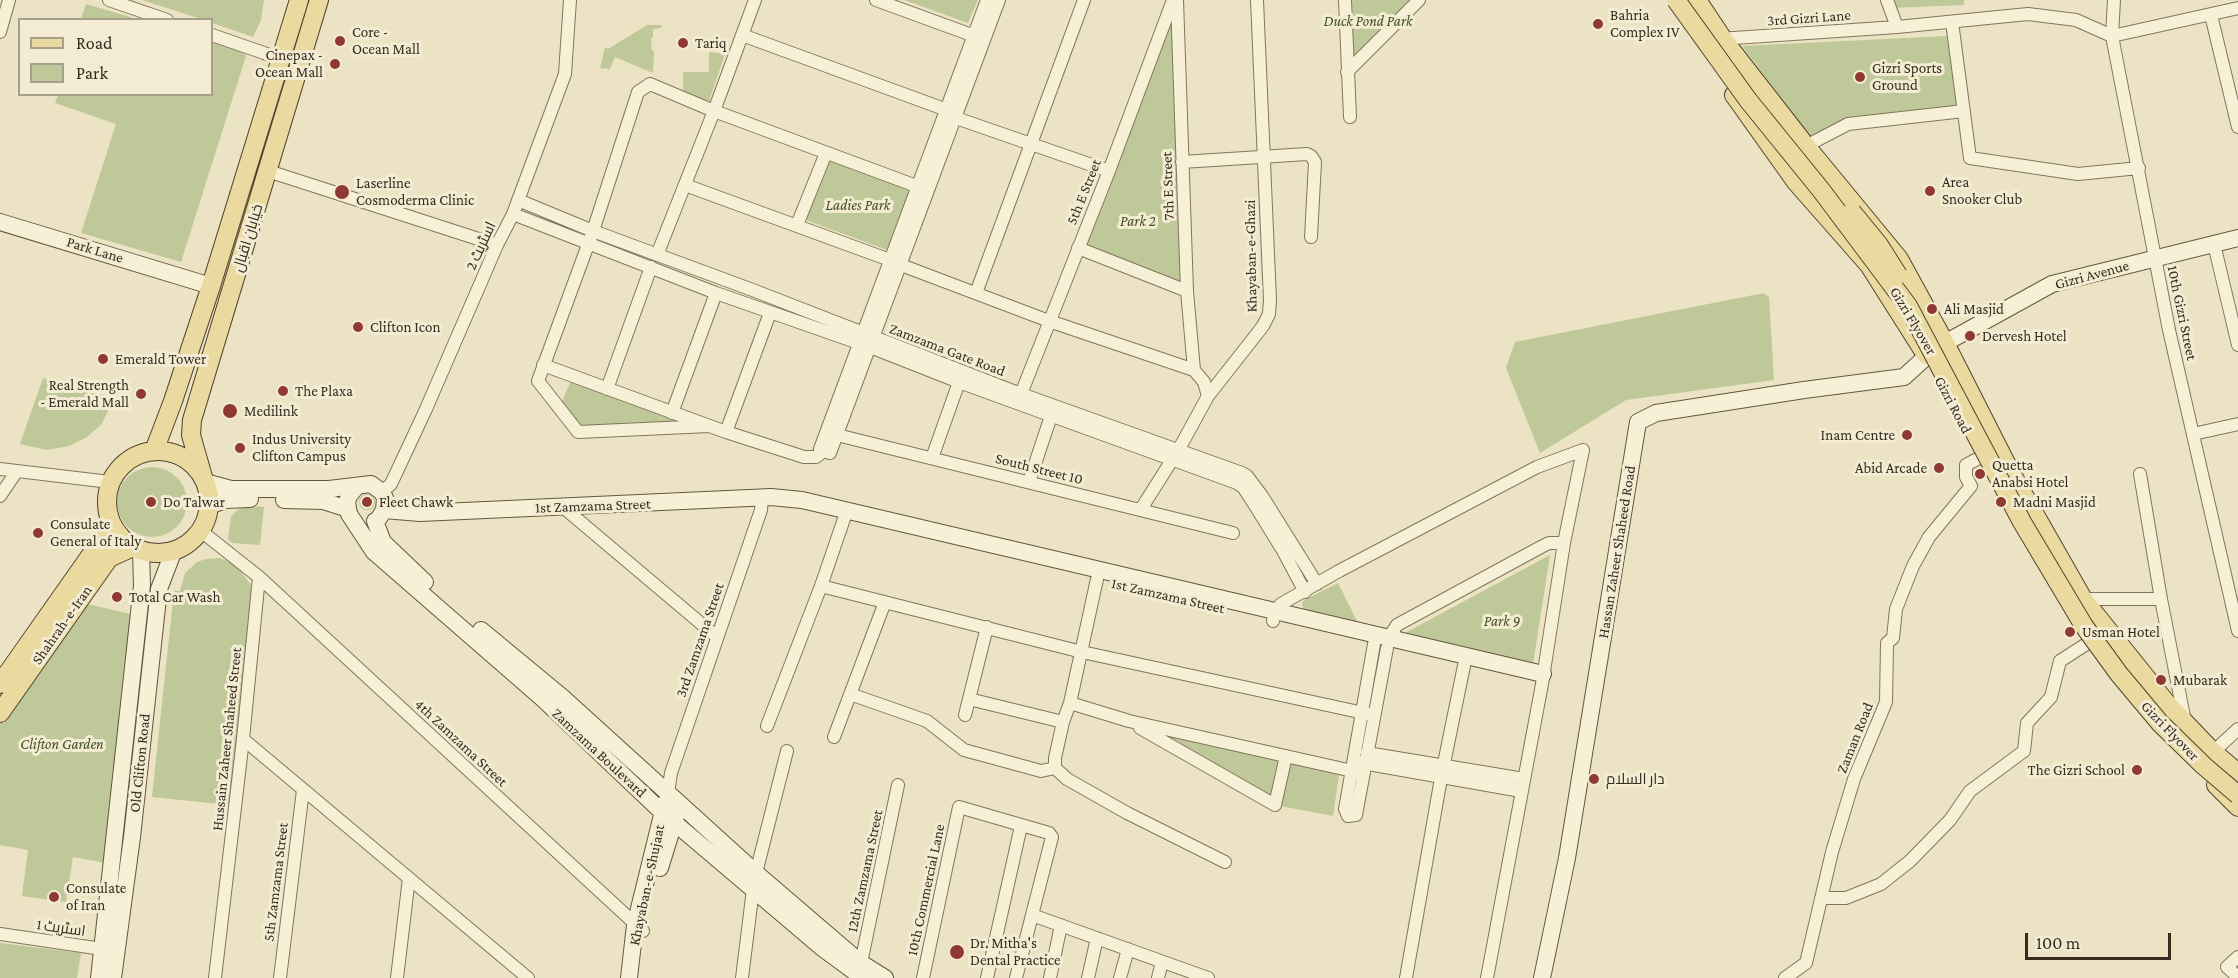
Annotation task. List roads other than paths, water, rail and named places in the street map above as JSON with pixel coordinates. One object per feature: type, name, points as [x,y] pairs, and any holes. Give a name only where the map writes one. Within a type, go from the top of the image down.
[{"type":"main road","name":"خیابان اقبال","points":[[154,451],[211,286],[299,0]]},
{"type":"main road","name":"خیابان اقبال","points":[[204,479],[191,435],[192,420],[319,0]]},
{"type":"main road","name":"Gizri Road","points":[[1670,0],[1700,47],[1796,182],[1869,265],[1927,356],[1981,457],[2088,643],[2150,720],[2237,801]]},
{"type":"main road","name":"Gizri Flyover","points":[[1676,0],[1748,100],[1821,190],[1908,306],[2022,522],[2084,626],[2119,674],[2160,723],[2237,801]]},
{"type":"main road","name":"Gizri Flyover","points":[[1687,0],[1793,140],[1879,245],[1919,308],[2047,554],[2085,615],[2130,674],[2168,717],[2238,781]]},
{"type":"main road","name":"Gizri Road","points":[[1697,0],[1722,38],[1806,146],[1899,259],[1945,343],[2011,473],[2083,599],[2168,705],[2213,752],[2238,774]]},
{"type":"main road","points":[[163,428],[166,445],[172,447],[180,443],[196,404]]},
{"type":"main road","points":[[154,451],[168,452],[194,465],[204,479],[209,494],[209,506],[201,531],[189,543],[174,550],[158,553],[137,548],[123,539],[112,525],[107,506],[110,482],[117,471],[127,461],[140,454],[154,451]]},
{"type":"main road","name":"Shahrah-e-Iran","points":[[0,684],[112,525]]},
{"type":"main road","name":"Shahrah-e-Iran","points":[[3,703],[109,558],[137,548]]},
{"type":"street","points":[[0,32],[9,0]]},
{"type":"street","points":[[109,0],[161,18]]},
{"type":"street","name":"اسٹریٹ 2","points":[[382,492],[391,484],[513,214],[565,74],[570,0]]},
{"type":"street","points":[[657,255],[755,0]]},
{"type":"street","points":[[876,0],[979,38]]},
{"type":"street","points":[[979,38],[987,0]]},
{"type":"street","points":[[867,341],[820,449],[824,451],[830,453],[837,435],[867,341],[979,38],[999,0]]},
{"type":"street","points":[[976,293],[1084,0]]},
{"type":"street","name":"7th E Street","points":[[1175,0],[1187,291],[1194,370]]},
{"type":"street","name":"5th E Street","points":[[1021,394],[1175,0]]},
{"type":"street","name":"Khayaban-e-Ghazi","points":[[1141,509],[1172,461],[1208,396],[1263,326],[1269,314],[1257,0]]},
{"type":"street","points":[[1346,0],[1350,117]]},
{"type":"street","points":[[1347,72],[1419,0]]},
{"type":"street","points":[[1887,0],[1897,27]]},
{"type":"street","points":[[2026,0],[2028,14]]},
{"type":"street","name":"10th Gizri Street","points":[[2114,0],[2112,36],[2155,258],[2238,630]]},
{"type":"street","points":[[2112,36],[2238,8]]},
{"type":"street","name":"3rd Gizri Lane","points":[[1700,47],[1722,38],[1897,27],[2028,14],[2076,20],[2112,36]]},
{"type":"street","points":[[2211,15],[2238,127]]},
{"type":"street","points":[[1952,22],[1970,158],[2078,174],[2139,168]]},
{"type":"street","points":[[213,35],[281,60]]},
{"type":"street","points":[[742,35],[1031,145],[1109,171]]},
{"type":"street","points":[[709,426],[578,432],[538,381],[590,237],[638,92],[650,84],[714,111],[918,187]]},
{"type":"street","points":[[1806,146],[1848,123],[1964,111]]},
{"type":"street","points":[[909,228],[918,187],[951,114]]},
{"type":"street","points":[[797,225],[826,153]]},
{"type":"street","points":[[1182,162],[1307,154],[1315,162],[1311,237]]},
{"type":"street","points":[[268,171],[497,246]]},
{"type":"street","points":[[685,185],[1049,321],[1194,370],[1204,382],[1208,396]]},
{"type":"street","name":"Zamzama Gate Road","points":[[518,200],[590,237],[621,256],[770,313],[867,341]]},
{"type":"street","name":"Zamzama Gate Road","points":[[513,214],[590,237],[626,244],[657,255],[750,289],[867,341],[937,368],[1021,394],[1179,449],[1247,476],[1317,584]]},
{"type":"street","name":"Park Lane","points":[[0,222],[211,286]]},
{"type":"street","name":"Gizri Avenue","points":[[1927,356],[1945,343],[2052,284],[2238,238]]},
{"type":"street","points":[[621,256],[626,244]]},
{"type":"street","points":[[2214,244],[2238,345]]},
{"type":"street","points":[[1078,248],[1187,291]]},
{"type":"street","points":[[607,389],[651,267]]},
{"type":"street","points":[[744,303],[750,289]]},
{"type":"street","points":[[672,413],[716,293]]},
{"type":"street","points":[[726,432],[770,313]]},
{"type":"street","name":"Hassan Zaheer Shaheed Road","points":[[1542,978],[1567,858],[1638,422],[1656,413],[1904,377],[1927,356]]},
{"type":"street","points":[[543,365],[672,413],[804,458],[816,458],[824,451]]},
{"type":"street","name":"Zamzama Gate Road","points":[[937,368],[959,382],[1243,487],[1282,549],[1305,592]]},
{"type":"street","points":[[932,458],[959,382]]},
{"type":"street","points":[[1029,482],[1051,416]]},
{"type":"street","points":[[2193,434],[2238,424]]},
{"type":"street","name":"South Street 10","points":[[837,435],[1233,533]]},
{"type":"street","points":[[1274,616],[1281,604],[1317,584],[1537,466],[1583,450],[1564,543],[1523,785],[1486,978]]},
{"type":"street","name":"Zaman Road","points":[[1785,978],[1806,963],[1821,898],[1854,778],[1886,702],[1887,643],[1893,638],[1896,609],[1913,566],[1929,537],[1971,486],[1966,477],[1966,465],[1981,457]]},
{"type":"street","points":[[0,469],[110,482]]},
{"type":"street","points":[[0,496],[17,471]]},
{"type":"street","points":[[2140,474],[2185,722]]},
{"type":"street","points":[[204,479],[231,489],[329,489],[372,484],[382,492],[385,498],[380,516],[363,522],[349,512],[323,501],[244,499],[225,500],[209,506]]},
{"type":"street","points":[[349,512],[348,496],[357,486]]},
{"type":"street","name":"1st Zamzama Street","points":[[380,516],[762,498],[802,500],[805,510],[846,515],[1542,679]]},
{"type":"street","name":"3rd Zamzama Street","points":[[674,798],[671,773],[761,510],[762,498]]},
{"type":"street","points":[[564,508],[717,637]]},
{"type":"street","name":"Zamzama Boulevard","points":[[349,512],[374,552],[534,692],[669,817],[754,881],[860,974],[885,978]]},
{"type":"street","points":[[767,726],[822,586],[846,515]]},
{"type":"street","name":"Zamzama Boulevard","points":[[380,516],[382,542],[415,573],[562,697],[674,798],[754,881]]},
{"type":"street","points":[[201,531],[259,577]]},
{"type":"street","points":[[1360,765],[1367,714],[1383,643],[1397,625],[1550,543],[1564,543]]},
{"type":"street","name":"Old Clifton Road","points":[[113,978],[110,950],[142,585],[137,548]]},
{"type":"street","name":"Old Clifton Road","points":[[99,978],[110,950],[132,837],[159,589],[174,550]]},
{"type":"street","name":"1st Zamzama Street","points":[[1036,560],[1097,579],[1148,586]]},
{"type":"street","name":"Hussain Zaheer Shaheed Street","points":[[215,978],[259,577]]},
{"type":"street","name":"4th Zamzama Street","points":[[259,577],[639,928]]},
{"type":"street","points":[[1097,579],[1070,703],[1063,722],[1055,768],[1067,779],[1107,802],[1224,862]]},
{"type":"street","points":[[822,586],[1082,652],[1367,714]]},
{"type":"street","points":[[2083,599],[2161,599]]},
{"type":"street","points":[[834,737],[885,602]]},
{"type":"street","points":[[965,715],[987,627]]},
{"type":"street","points":[[1821,898],[1846,898],[1881,884],[1910,861],[1950,820],[1970,791],[2024,751],[2027,723],[2050,697],[2060,661],[2088,643]]},
{"type":"street","points":[[1406,978],[1442,773],[1465,661]]},
{"type":"street","points":[[850,694],[927,722],[964,750],[1041,771],[1055,768]]},
{"type":"street","points":[[969,699],[1063,722]]},
{"type":"street","points":[[1070,703],[1129,722],[1286,756],[1442,773],[1523,785]]},
{"type":"street","points":[[1129,722],[1275,805],[1286,756]]},
{"type":"street","points":[[2213,752],[2238,729]]},
{"type":"street","points":[[243,739],[528,978]]},
{"type":"street","points":[[741,978],[754,881],[787,752]]},
{"type":"street","name":"12th Zamzama Street","points":[[860,974],[898,785]]},
{"type":"street","name":"5th Zamzama Street","points":[[280,978],[303,790]]},
{"type":"street","name":"Khayaban-e-Shujaat","points":[[629,978],[639,928],[674,798]]},
{"type":"street","name":"10th Commercial Lane","points":[[922,978],[959,807],[1021,826]]},
{"type":"street","points":[[987,978],[1021,826],[1049,833],[1052,837],[1016,978]]},
{"type":"street","points":[[397,978],[409,878]]},
{"type":"street","points":[[1032,915],[1128,949],[1190,975],[1208,978]]},
{"type":"street","points":[[1050,978],[1062,925]]},
{"type":"street","name":"Khayaban-e-Shujaat","points":[[638,978],[639,928]]},
{"type":"street","name":"اسٹریٹ 1","points":[[0,934],[110,950]]},
{"type":"street","points":[[1088,978],[1097,938]]},
{"type":"street","points":[[1120,978],[1128,949]]},
{"type":"street","points":[[2238,957],[2227,967],[2238,977]]},
{"type":"street","points":[[1158,978],[1162,962]]},
{"type":"street","points":[[511,978],[512,964]]},
{"type":"place","name":"Bahria Complex IV","points":[[1598,24]]},
{"type":"place","name":"Core - Ocean Mall","points":[[340,41]]},
{"type":"place","name":"Tariq","points":[[683,43]]},
{"type":"place","name":"Cinepax - Ocean Mall","points":[[335,64]]},
{"type":"place","name":"Gizri Sports Ground","points":[[1860,77]]},
{"type":"place","name":"Area Snooker Club","points":[[1930,191]]},
{"type":"place","name":"Laserline Cosmoderma Clinic","points":[[342,192]]},
{"type":"place","name":"Ali Masjid","points":[[1932,309]]},
{"type":"place","name":"Clifton Icon","points":[[358,327]]},
{"type":"place","name":"Dervesh Hotel","points":[[1970,336]]},
{"type":"place","name":"Emerald Tower","points":[[103,359]]},
{"type":"place","name":"The Plaxa","points":[[283,391]]},
{"type":"place","name":"Real Strength - Emerald Mall","points":[[141,394]]},
{"type":"place","name":"Medilink","points":[[230,411]]},
{"type":"place","name":"Inam Centre","points":[[1907,435]]},
{"type":"place","name":"Indus University Clifton Campus","points":[[240,448]]},
{"type":"place","name":"Abid Arcade","points":[[1939,468]]},
{"type":"place","name":"Quetta Anabsi Hotel","points":[[1980,474]]},
{"type":"place","name":"Do Talwar","points":[[151,502]]},
{"type":"place","name":"Fleet Chawk","points":[[367,502]]},
{"type":"place","name":"Madni Masjid","points":[[2001,502]]},
{"type":"place","name":"Consulate General of Italy","points":[[38,533]]},
{"type":"place","name":"Total Car Wash","points":[[117,597]]},
{"type":"place","name":"Usman Hotel","points":[[2070,632]]},
{"type":"place","name":"Mubarak","points":[[2161,680]]},
{"type":"place","name":"The Gizri School","points":[[2137,770]]},
{"type":"place","name":"دار السلام","points":[[1594,779]]},
{"type":"place","name":"Consulate of Iran","points":[[54,897]]},
{"type":"place","name":"Dr. Mitha's Dental Practice","points":[[957,952]]},
{"type":"park label","name":"Duck Pond Park","points":[[1368,21]]},
{"type":"park label","name":"Ladies Park","points":[[858,205]]},
{"type":"park label","name":"Park 2","points":[[1138,221]]},
{"type":"park label","name":"Park 9","points":[[1502,621]]},
{"type":"park label","name":"Clifton Garden","points":[[62,744]]}]
